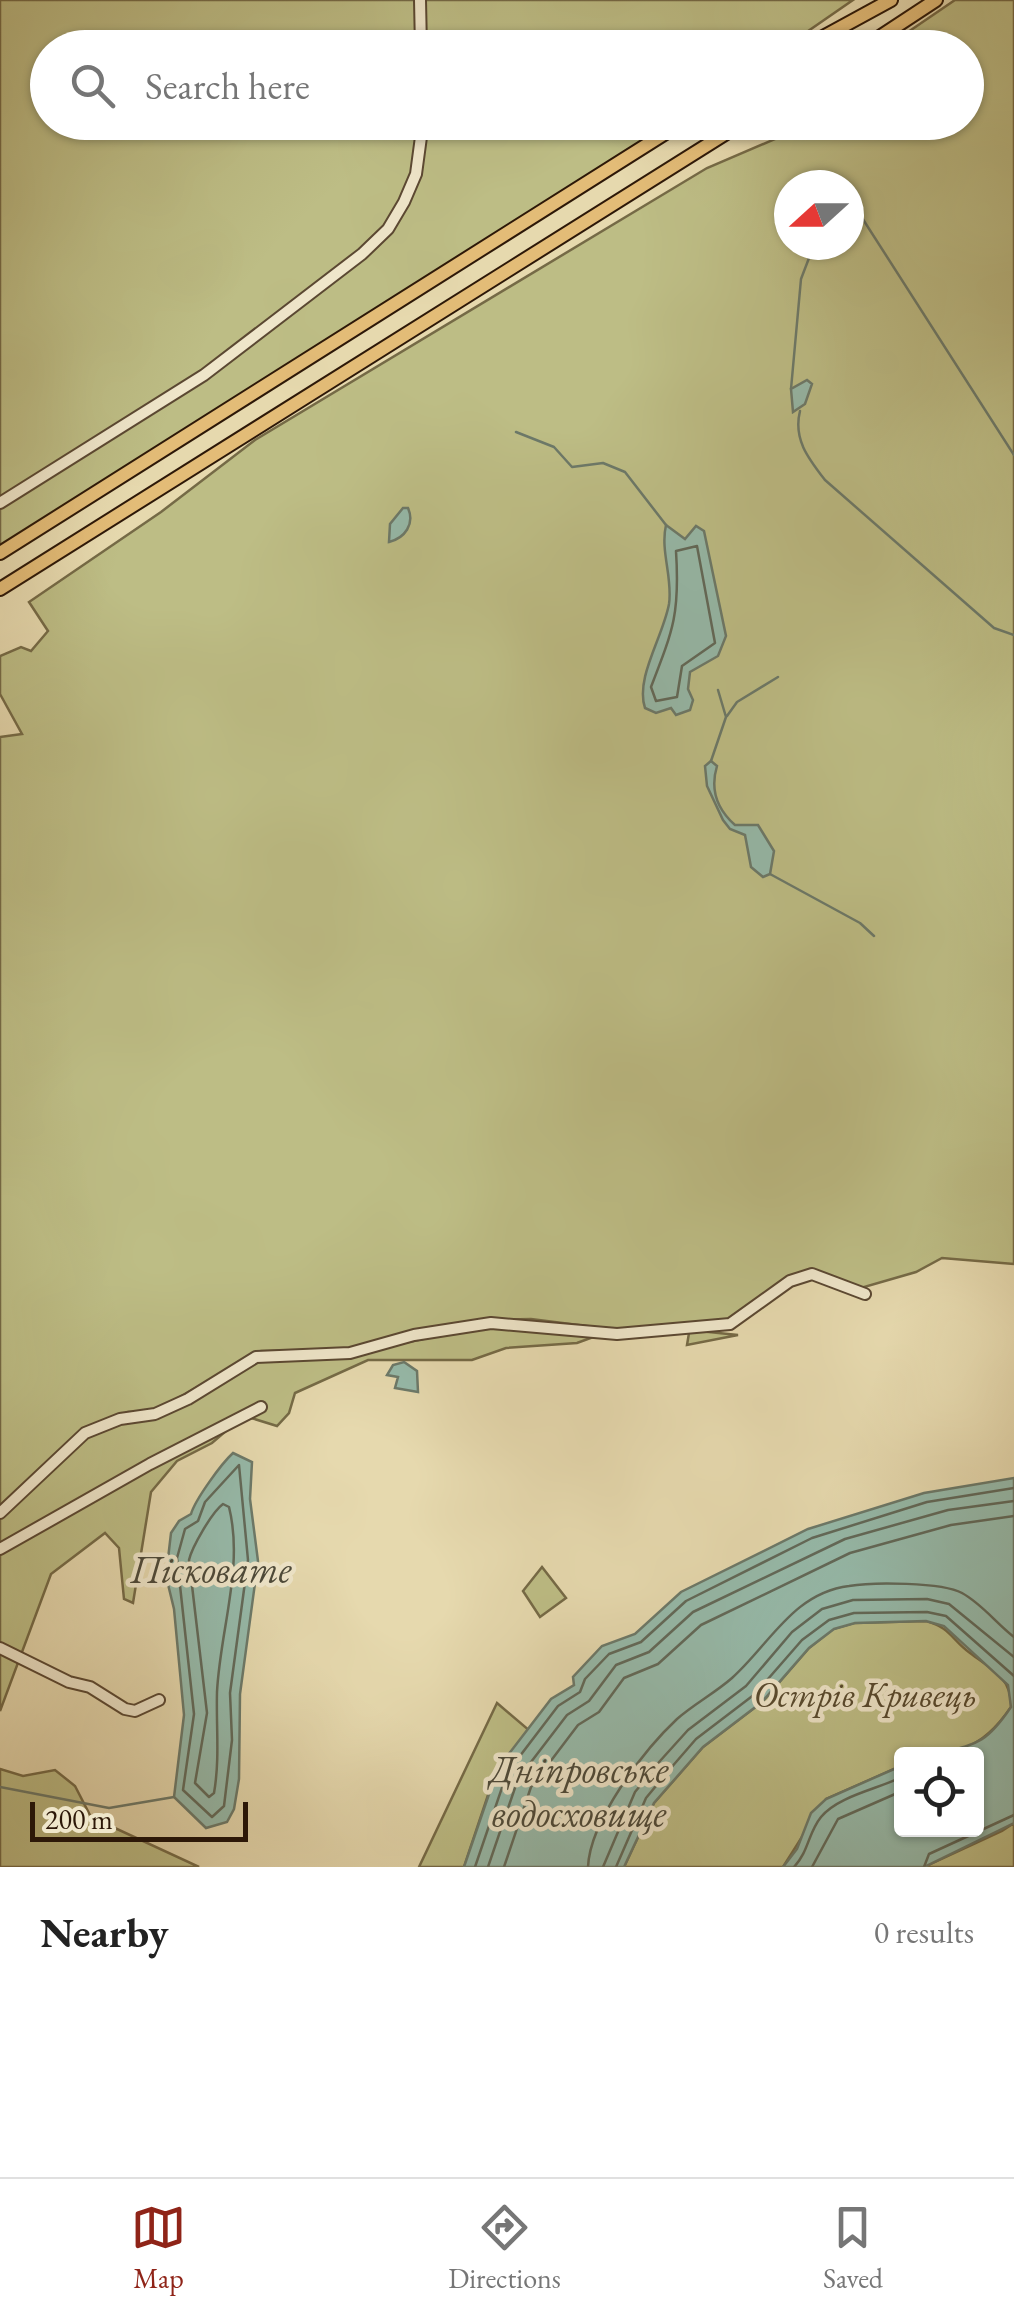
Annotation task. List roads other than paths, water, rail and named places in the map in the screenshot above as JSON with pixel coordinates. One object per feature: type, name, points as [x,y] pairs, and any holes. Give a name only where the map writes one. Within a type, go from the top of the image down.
[{"type":"main road","points":[[837,30],[891,0]]},
{"type":"main road","points":[[889,30],[936,0]]},
{"type":"main road","points":[[0,554],[655,140]]},
{"type":"main road","points":[[0,588],[715,140]]},
{"type":"street","points":[[420,0],[421,30]]},
{"type":"street","points":[[0,503],[204,375],[362,254],[388,229],[404,202],[416,174],[420,140]]},
{"type":"street","points":[[0,1513],[85,1433],[120,1419],[155,1414],[188,1399],[256,1357],[350,1354],[414,1336],[491,1323],[617,1334],[730,1324],[790,1281],[812,1274],[865,1294]]},
{"type":"street","points":[[0,1550],[150,1464],[261,1408]]},
{"type":"street","points":[[0,1648],[69,1682],[90,1686],[125,1709],[135,1711],[159,1700]]},
{"type":"water","points":[[807,380],[812,384],[805,404],[793,412],[791,389]]},
{"type":"water","points":[[403,508],[408,508],[409,525],[404,534],[389,542],[390,524]]},
{"type":"water","points":[[666,525],[685,539],[696,526],[704,531],[726,636],[718,656],[690,672],[690,710],[676,715],[671,708],[656,713],[645,708],[643,696],[669,604]]},
{"type":"water","points":[[711,761],[717,766],[715,791],[724,812],[735,825],[758,825],[774,851],[770,874],[763,877],[751,867],[745,835],[730,829],[723,820],[707,786],[705,766]]},
{"type":"water","points":[[404,1362],[417,1371],[418,1392],[395,1388],[398,1377],[387,1375],[393,1365]]},
{"type":"water","name":"Пісковате","points":[[233,1453],[252,1462],[250,1499],[258,1561],[240,1694],[239,1779],[234,1809],[227,1822],[206,1828],[174,1797],[184,1715],[174,1609],[166,1576],[171,1533],[179,1521],[191,1514],[209,1482]]},
{"type":"water","name":"Дніпровське водосховище","points":[[1014,1478],[1014,1823],[924,1867],[783,1867],[797,1849],[811,1813],[826,1799],[894,1769],[894,1837],[984,1837],[984,1747],[960,1747],[987,1735],[1011,1707],[1008,1685],[944,1626],[926,1621],[855,1623],[834,1629],[809,1648],[762,1702],[703,1747],[654,1803],[624,1867],[464,1867],[498,1768],[551,1699],[574,1685],[573,1677],[602,1646],[635,1634],[681,1592],[808,1529],[924,1493]]},
{"type":"waterway","points":[[864,221],[1014,455]]},
{"type":"waterway","points":[[791,389],[801,279],[808,260]]},
{"type":"waterway","points":[[800,411],[800,439],[825,480],[994,628],[1014,635]]},
{"type":"waterway","points":[[516,432],[554,447],[572,467],[603,463],[625,472],[666,525]]},
{"type":"waterway","points":[[727,716],[737,702],[778,677]]},
{"type":"waterway","points":[[711,761],[726,717],[718,690]]},
{"type":"waterway","points":[[770,874],[860,923],[874,936]]},
{"type":"waterway","points":[[0,1787],[109,1808],[174,1797]]},
{"type":"park label","name":"Острів Кривець","points":[[865,1694]]}]
